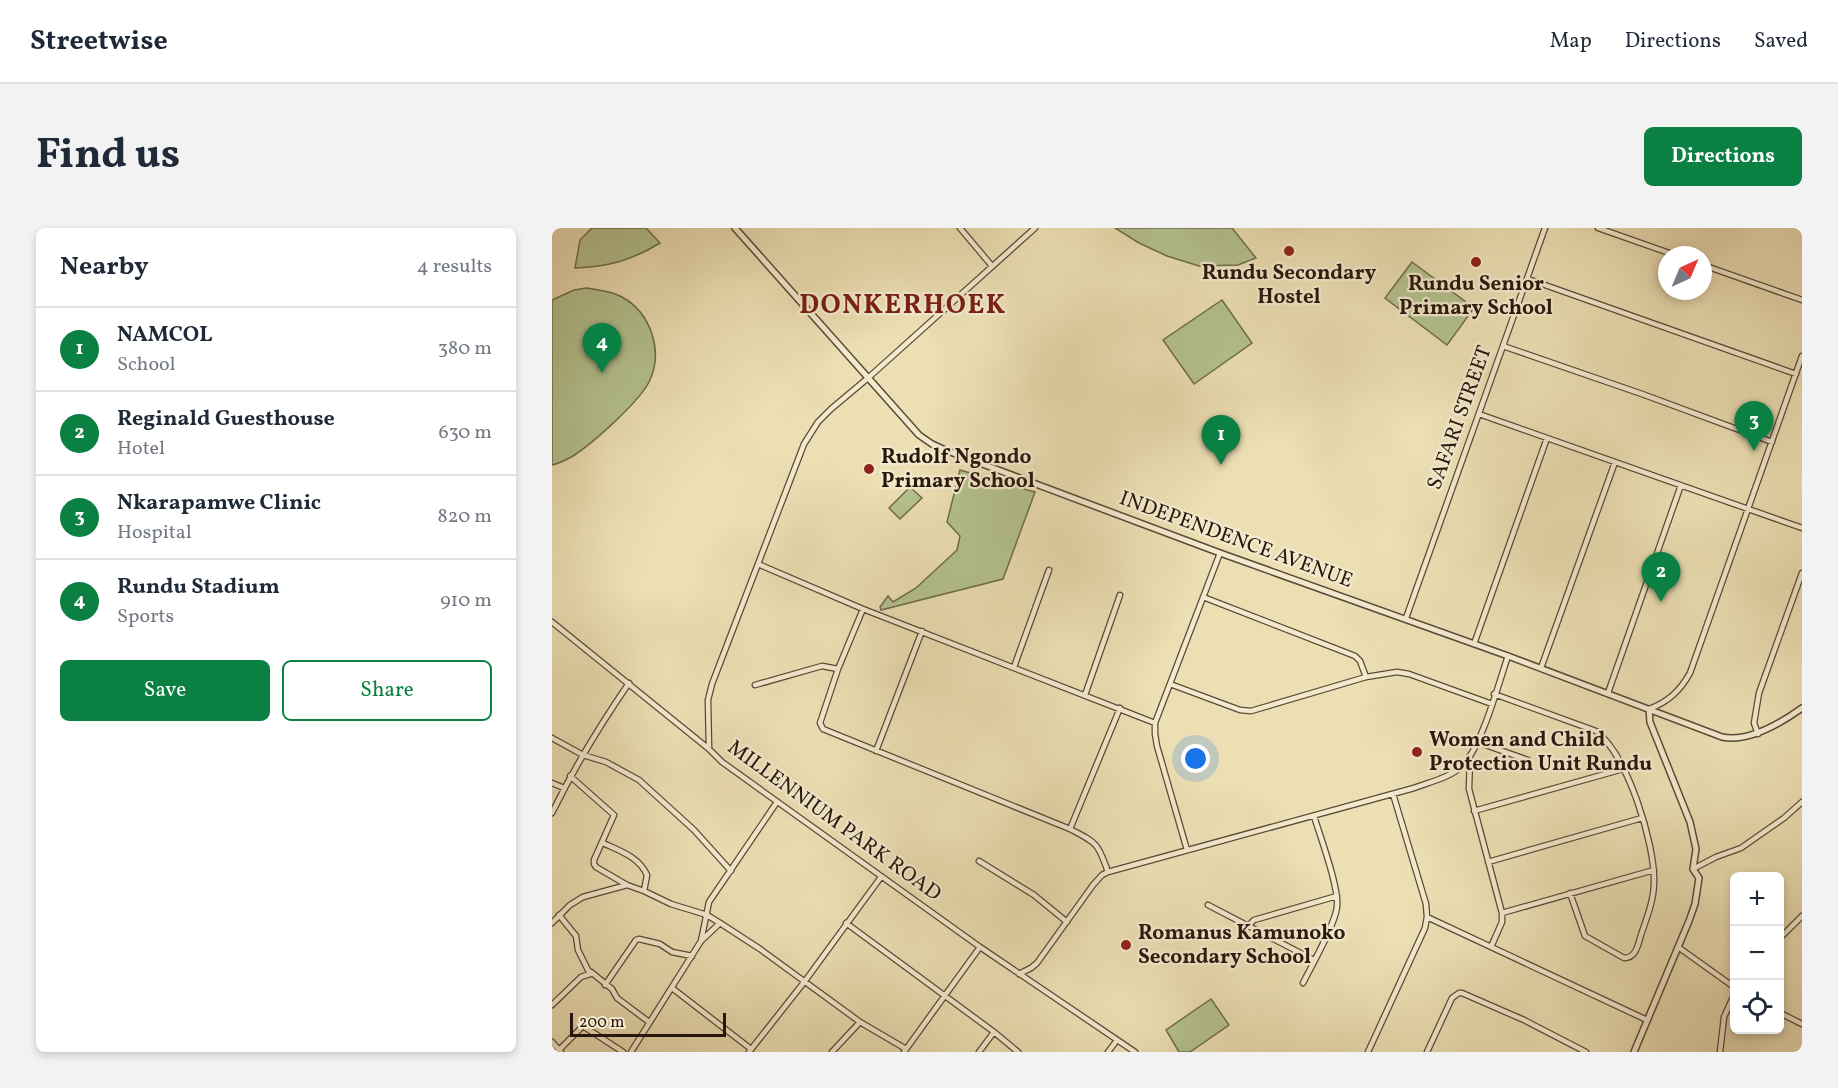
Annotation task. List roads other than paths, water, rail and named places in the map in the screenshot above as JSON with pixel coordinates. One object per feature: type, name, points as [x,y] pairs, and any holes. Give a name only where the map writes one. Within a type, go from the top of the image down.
[{"type":"street","name":"INDEPENDENCE AVENUE","points":[[735,228],[919,435],[932,444],[1022,480],[1406,618],[1729,739],[1758,734],[1802,708]]},
{"type":"street","points":[[960,228],[992,266]]},
{"type":"street","name":"MILLENNIUM PARK ROAD","points":[[1035,228],[824,415],[807,439],[710,692],[709,748],[722,762],[881,877],[1135,1052]]},
{"type":"street","name":"SAFARI STREET","points":[[1406,618],[1545,228]]},
{"type":"street","points":[[1598,228],[1658,249]]},
{"type":"street","points":[[1712,268],[1802,300]]},
{"type":"street","points":[[1528,279],[1796,374]]},
{"type":"street","points":[[1503,346],[1772,442]]},
{"type":"street","points":[[1634,1052],[1695,904],[1699,878],[1693,869],[1696,849],[1690,822],[1650,722],[1649,709],[1662,704],[1674,695],[1690,673],[1802,356]]},
{"type":"street","points":[[1479,414],[1802,528]]},
{"type":"street","points":[[1474,644],[1547,438]]},
{"type":"street","points":[[1541,668],[1615,462]]},
{"type":"street","points":[[1608,693],[1681,485]]},
{"type":"street","points":[[1187,850],[1157,746],[1155,723],[1220,553]]},
{"type":"street","points":[[758,564],[863,609],[1155,723]]},
{"type":"street","points":[[1014,667],[1049,570]]},
{"type":"street","points":[[1758,734],[1754,723],[1759,693],[1802,573]]},
{"type":"street","points":[[1085,695],[1120,595]]},
{"type":"street","points":[[1203,597],[1355,656],[1360,661],[1366,677]]},
{"type":"street","points":[[863,609],[838,669],[820,725],[825,731],[1070,829],[1096,844],[1101,851],[1108,872]]},
{"type":"street","points":[[552,622],[709,748]]},
{"type":"street","points":[[876,751],[922,631]]},
{"type":"street","points":[[1019,974],[1037,963],[1097,880],[1108,872],[1414,788],[1461,768],[1470,757],[1477,742],[1508,656]]},
{"type":"street","points":[[755,685],[822,666],[838,669]]},
{"type":"street","points":[[1170,684],[1246,711],[1260,709],[1366,677],[1404,673],[1492,704]]},
{"type":"street","points":[[552,813],[570,776],[629,683]]},
{"type":"street","points":[[1494,694],[1596,731],[1607,741],[1630,783],[1642,818],[1654,870],[1654,892],[1649,913],[1633,955],[1627,958],[1585,936],[1570,893]]},
{"type":"street","points":[[1070,829],[1120,708]]},
{"type":"street","points":[[552,738],[583,755],[606,762],[639,780],[694,830],[731,871]]},
{"type":"street","points":[[1477,742],[1528,760]]},
{"type":"street","points":[[1470,757],[1468,789],[1502,913],[1500,926],[1491,947]]},
{"type":"street","points":[[1474,811],[1623,769]]},
{"type":"street","points":[[570,776],[614,813],[594,860],[595,865],[627,885],[671,904],[707,915],[905,1051],[980,947]]},
{"type":"street","points":[[552,783],[564,788]]},
{"type":"street","points":[[1368,1052],[1425,928],[1427,916],[1426,904],[1393,794]]},
{"type":"street","points":[[701,941],[709,902],[777,802]]},
{"type":"street","points":[[1693,869],[1741,848],[1784,818],[1802,802]]},
{"type":"street","points":[[1303,983],[1335,917],[1338,903],[1314,816]]},
{"type":"street","points":[[1488,862],[1642,818]]},
{"type":"street","points":[[603,843],[638,862],[647,874],[644,891]]},
{"type":"street","points":[[979,861],[1034,895],[1067,922]]},
{"type":"street","points":[[1502,913],[1654,870]]},
{"type":"street","points":[[672,988],[750,1051],[805,981],[881,877]]},
{"type":"street","points":[[552,923],[570,905],[583,897],[627,885]]},
{"type":"street","points":[[1248,926],[1254,920],[1337,896]]},
{"type":"street","points":[[1208,905],[1314,960]]},
{"type":"street","points":[[560,915],[574,933],[578,950],[590,974]]},
{"type":"street","points":[[1427,916],[1647,1020]]},
{"type":"street","points":[[1784,933],[1802,916]]},
{"type":"street","points":[[631,1052],[701,941],[720,923]]},
{"type":"street","points":[[846,923],[1018,1052]]},
{"type":"street","points":[[605,985],[639,939],[660,944],[672,952],[692,956]]},
{"type":"street","points":[[1678,947],[1730,984]]},
{"type":"street","points":[[552,1005],[581,977],[591,972],[612,989],[617,998],[649,1022]]},
{"type":"street","points":[[1427,1052],[1452,998],[1459,993],[1524,1020],[1586,1052]]},
{"type":"street","points":[[1720,1052],[1724,1017],[1730,1004]]},
{"type":"street","points":[[1784,1015],[1802,1024]]},
{"type":"street","points":[[832,1052],[860,1022]]},
{"type":"street","points":[[552,1042],[559,1051],[583,1026],[623,1052]]},
{"type":"street","points":[[979,1052],[994,1032]]},
{"type":"street","points":[[1108,1052],[1117,1040]]},
{"type":"place","name":"Rundu Secondary Hostel","points":[[1289,251]]},
{"type":"place","name":"Rundu Senior Primary School","points":[[1476,262]]},
{"type":"place","name":"Rundu Stadium","points":[[602,373]]},
{"type":"place","name":"Nkarapamwe Clinic","points":[[1754,451]]},
{"type":"place","name":"NAMCOL","points":[[1221,465]]},
{"type":"place","name":"Rudolf Ngondo Primary School","points":[[869,469]]},
{"type":"place","name":"Reginald Guesthouse","points":[[1661,602]]},
{"type":"place","name":"Women and Child Protection Unit Rundu","points":[[1417,752]]},
{"type":"place","name":"Romanus Kamunoko Secondary School","points":[[1126,945]]},
{"type":"district","name":"DONKERHOEK","points":[[903,306]]}]
